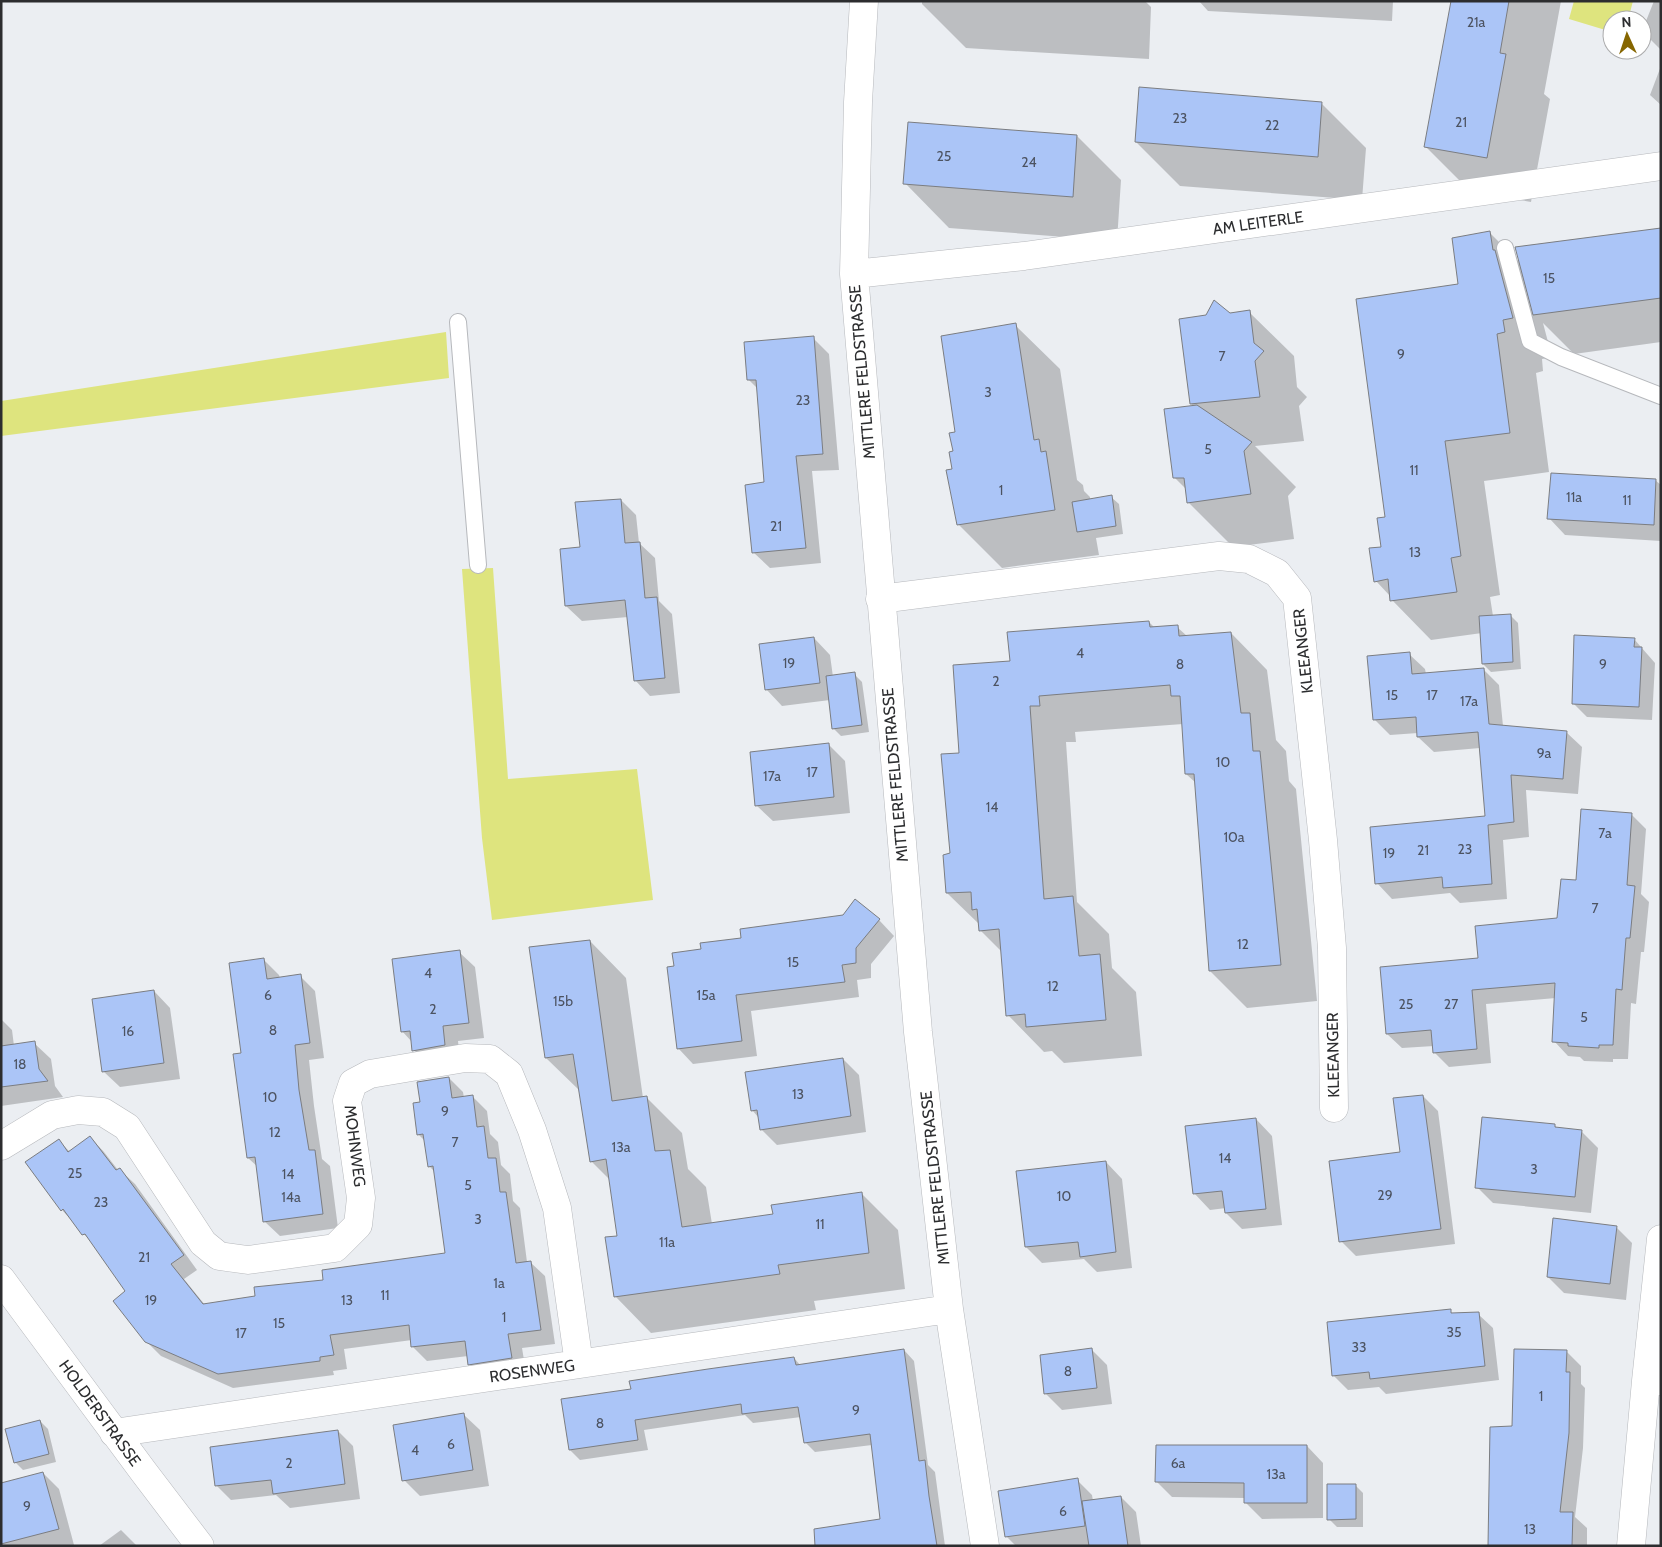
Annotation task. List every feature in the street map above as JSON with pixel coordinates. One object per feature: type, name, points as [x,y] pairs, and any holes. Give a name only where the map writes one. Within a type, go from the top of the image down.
[{"type":"street","name":"MITTLERE FELDSTRASSE","points":[[864,1],[858,102],[854,274],[918,1032],[949,1309],[986,1546]]},
{"type":"street","name":"AM LEITERLE","points":[[854,274],[1024,256],[1661,166]]},
{"type":"street","name":"KLEEANGER","points":[[880,599],[1219,556],[1248,559],[1277,573],[1297,598],[1323,840],[1332,948],[1334,1108]]},
{"type":"street","name":"MOHNWEG","points":[[1,1146],[52,1115],[78,1110],[103,1112],[127,1127],[203,1243],[219,1256],[248,1260],[335,1248],[358,1225],[361,1198],[347,1101],[353,1083],[370,1074],[465,1058],[490,1059],[509,1074],[532,1130],[558,1208],[579,1364]]},
{"type":"street","points":[[1631,1546],[1653,1381],[1661,1239]]},
{"type":"street","name":"HOLDERSTRASSE","points":[[1,1279],[200,1546]]},
{"type":"street","name":"ROSENWEG","points":[[114,1433],[949,1309]]},
{"type":"lane","points":[[1505,248],[1530,341],[1561,357],[1661,396]]},
{"type":"lane","points":[[458,322],[478,565]]},
{"type":"green space","points":[[1574,1],[1633,1],[1631,10],[1602,10],[1602,29],[1569,19]]},
{"type":"green space","points":[[446,332],[449,378],[1,436],[1,401]]},
{"type":"green space","points":[[493,568],[508,779],[637,769],[653,900],[492,920],[482,838],[462,569]]},
{"type":"building","points":[[1451,1],[1509,1],[1500,53],[1506,54],[1487,158],[1424,147]]},
{"type":"building","points":[[1139,87],[1322,102],[1318,157],[1135,142]]},
{"type":"building","points":[[908,122],[1077,135],[1073,197],[903,184]]},
{"type":"building","points":[[1661,228],[1661,298],[1533,315],[1515,247]]},
{"type":"building","points":[[1490,231],[1493,250],[1495,250],[1513,318],[1503,320],[1505,332],[1497,334],[1510,433],[1445,441],[1461,556],[1451,558],[1457,592],[1390,601],[1388,579],[1374,582],[1369,548],[1381,547],[1377,518],[1385,517],[1356,299],[1458,284],[1452,238]]},
{"type":"building","points":[[1214,300],[1230,313],[1250,310],[1254,343],[1264,351],[1255,361],[1260,397],[1190,404],[1179,319],[1206,315]]},
{"type":"building","points":[[1016,323],[1034,440],[1039,439],[1041,452],[1046,451],[1055,510],[957,525],[946,470],[952,469],[949,452],[953,451],[949,433],[955,432],[941,336]]},
{"type":"building","points":[[814,336],[823,454],[796,456],[806,548],[752,553],[745,485],[764,482],[756,380],[747,380],[744,342]]},
{"type":"building","points":[[1197,405],[1252,442],[1244,451],[1251,494],[1187,503],[1184,478],[1173,478],[1164,409]]},
{"type":"building","points":[[1551,473],[1656,479],[1654,525],[1547,519]]},
{"type":"building","points":[[1112,495],[1116,526],[1077,532],[1072,502]]},
{"type":"building","points":[[621,499],[625,543],[640,542],[645,598],[657,597],[665,678],[634,681],[625,600],[565,606],[560,549],[580,547],[575,502]]},
{"type":"building","points":[[1511,614],[1513,662],[1482,664],[1479,616]]},
{"type":"building","points":[[1149,621],[1150,627],[1178,625],[1179,636],[1231,632],[1241,713],[1250,713],[1253,751],[1260,751],[1281,965],[1209,971],[1194,774],[1185,774],[1180,696],[1171,696],[1170,685],[1039,696],[1040,706],[1030,706],[1044,899],[1073,896],[1079,956],[1100,954],[1106,1020],[1026,1027],[1025,1014],[1006,1016],[999,929],[979,931],[977,909],[972,910],[971,892],[946,893],[943,855],[950,853],[941,754],[959,753],[953,665],[1010,661],[1007,632]]},
{"type":"building","points":[[1574,635],[1635,638],[1634,647],[1642,647],[1639,707],[1572,704]]},
{"type":"building","points":[[814,637],[820,683],[765,690],[759,644]]},
{"type":"building","points":[[1410,652],[1412,674],[1484,668],[1489,724],[1567,731],[1563,779],[1511,775],[1514,822],[1488,825],[1492,884],[1443,888],[1442,877],[1375,884],[1370,827],[1485,816],[1478,732],[1417,737],[1416,717],[1373,720],[1367,656]]},
{"type":"building","points":[[855,672],[862,725],[832,729],[826,676]]},
{"type":"building","points":[[829,743],[834,797],[755,806],[750,752]]},
{"type":"building","points":[[1581,809],[1632,813],[1627,885],[1635,886],[1630,938],[1626,938],[1622,990],[1616,989],[1613,1045],[1599,1045],[1599,1048],[1568,1046],[1568,1043],[1552,1042],[1555,983],[1472,990],[1477,1049],[1433,1053],[1431,1030],[1386,1034],[1380,967],[1478,958],[1475,926],[1557,918],[1561,879],[1576,880]]},
{"type":"building","points":[[855,899],[880,919],[856,948],[856,963],[842,965],[845,982],[736,995],[742,1041],[677,1049],[667,967],[674,966],[672,953],[701,949],[700,943],[741,938],[740,929],[843,915]]},
{"type":"building","points":[[590,940],[612,1101],[647,1096],[655,1151],[670,1150],[682,1227],[773,1214],[771,1205],[862,1192],[869,1253],[778,1265],[780,1274],[614,1297],[605,1237],[617,1236],[606,1159],[590,1162],[573,1054],[545,1058],[529,947]]},
{"type":"building","points":[[460,950],[469,1023],[443,1026],[445,1045],[412,1051],[410,1031],[401,1032],[392,959]]},
{"type":"building","points":[[264,958],[267,979],[301,974],[310,1043],[295,1045],[299,1090],[309,1150],[315,1150],[323,1214],[263,1222],[255,1157],[247,1158],[233,1054],[241,1053],[229,963]]},
{"type":"building","points":[[154,990],[164,1063],[102,1072],[92,999]]},
{"type":"building","points":[[35,1041],[39,1069],[48,1081],[1,1087],[1,1046]]},
{"type":"building","points":[[843,1058],[851,1116],[760,1130],[757,1110],[751,1111],[745,1072]]},
{"type":"building","points":[[449,1077],[452,1098],[473,1095],[477,1127],[484,1126],[488,1158],[496,1158],[500,1192],[506,1192],[516,1263],[531,1261],[541,1330],[508,1334],[512,1358],[468,1365],[465,1341],[411,1347],[409,1325],[330,1335],[334,1355],[320,1357],[320,1361],[218,1374],[145,1342],[113,1301],[125,1291],[85,1234],[82,1235],[63,1209],[61,1211],[25,1162],[59,1139],[68,1152],[90,1136],[116,1170],[120,1168],[184,1255],[171,1264],[203,1304],[255,1296],[254,1287],[323,1280],[322,1270],[445,1253],[433,1166],[428,1167],[423,1134],[417,1135],[413,1103],[420,1102],[417,1082]]},
{"type":"building","points":[[1423,1095],[1441,1229],[1339,1242],[1329,1161],[1400,1152],[1393,1098]]},
{"type":"building","points":[[1482,1117],[1555,1124],[1555,1127],[1582,1130],[1575,1197],[1475,1188]]},
{"type":"building","points":[[1256,1118],[1266,1209],[1225,1213],[1222,1191],[1193,1194],[1185,1126]]},
{"type":"building","points":[[1106,1161],[1116,1252],[1080,1257],[1078,1242],[1025,1247],[1016,1171]]},
{"type":"building","points":[[1553,1218],[1617,1226],[1610,1284],[1547,1277]]},
{"type":"building","points":[[1451,1309],[1451,1313],[1479,1312],[1485,1366],[1370,1379],[1369,1372],[1332,1376],[1327,1322]]},
{"type":"building","points":[[1092,1348],[1097,1388],[1044,1394],[1040,1355]]},
{"type":"building","points":[[904,1349],[919,1461],[925,1460],[937,1546],[815,1546],[814,1529],[880,1519],[870,1434],[804,1443],[798,1407],[742,1414],[741,1404],[635,1420],[638,1440],[569,1450],[561,1399],[631,1389],[629,1381],[708,1369],[794,1357],[796,1365]]},
{"type":"building","points":[[1514,1349],[1567,1350],[1566,1372],[1570,1372],[1569,1433],[1560,1512],[1573,1512],[1572,1546],[1488,1546],[1490,1427],[1512,1426]]},
{"type":"building","points":[[464,1413],[473,1470],[402,1481],[393,1425]]},
{"type":"building","points":[[40,1420],[49,1454],[14,1463],[5,1429]]},
{"type":"building","points":[[338,1430],[345,1484],[273,1494],[271,1480],[215,1486],[210,1447]]},
{"type":"building","points":[[1156,1445],[1307,1445],[1307,1503],[1244,1503],[1244,1483],[1155,1482]]},
{"type":"building","points":[[43,1472],[59,1529],[1,1544],[1,1483]]},
{"type":"building","points":[[1078,1478],[1085,1526],[1005,1537],[998,1491]]},
{"type":"building","points":[[1327,1484],[1356,1484],[1356,1519],[1327,1520]]},
{"type":"building","points":[[1121,1496],[1128,1546],[1089,1546],[1082,1501]]}]
